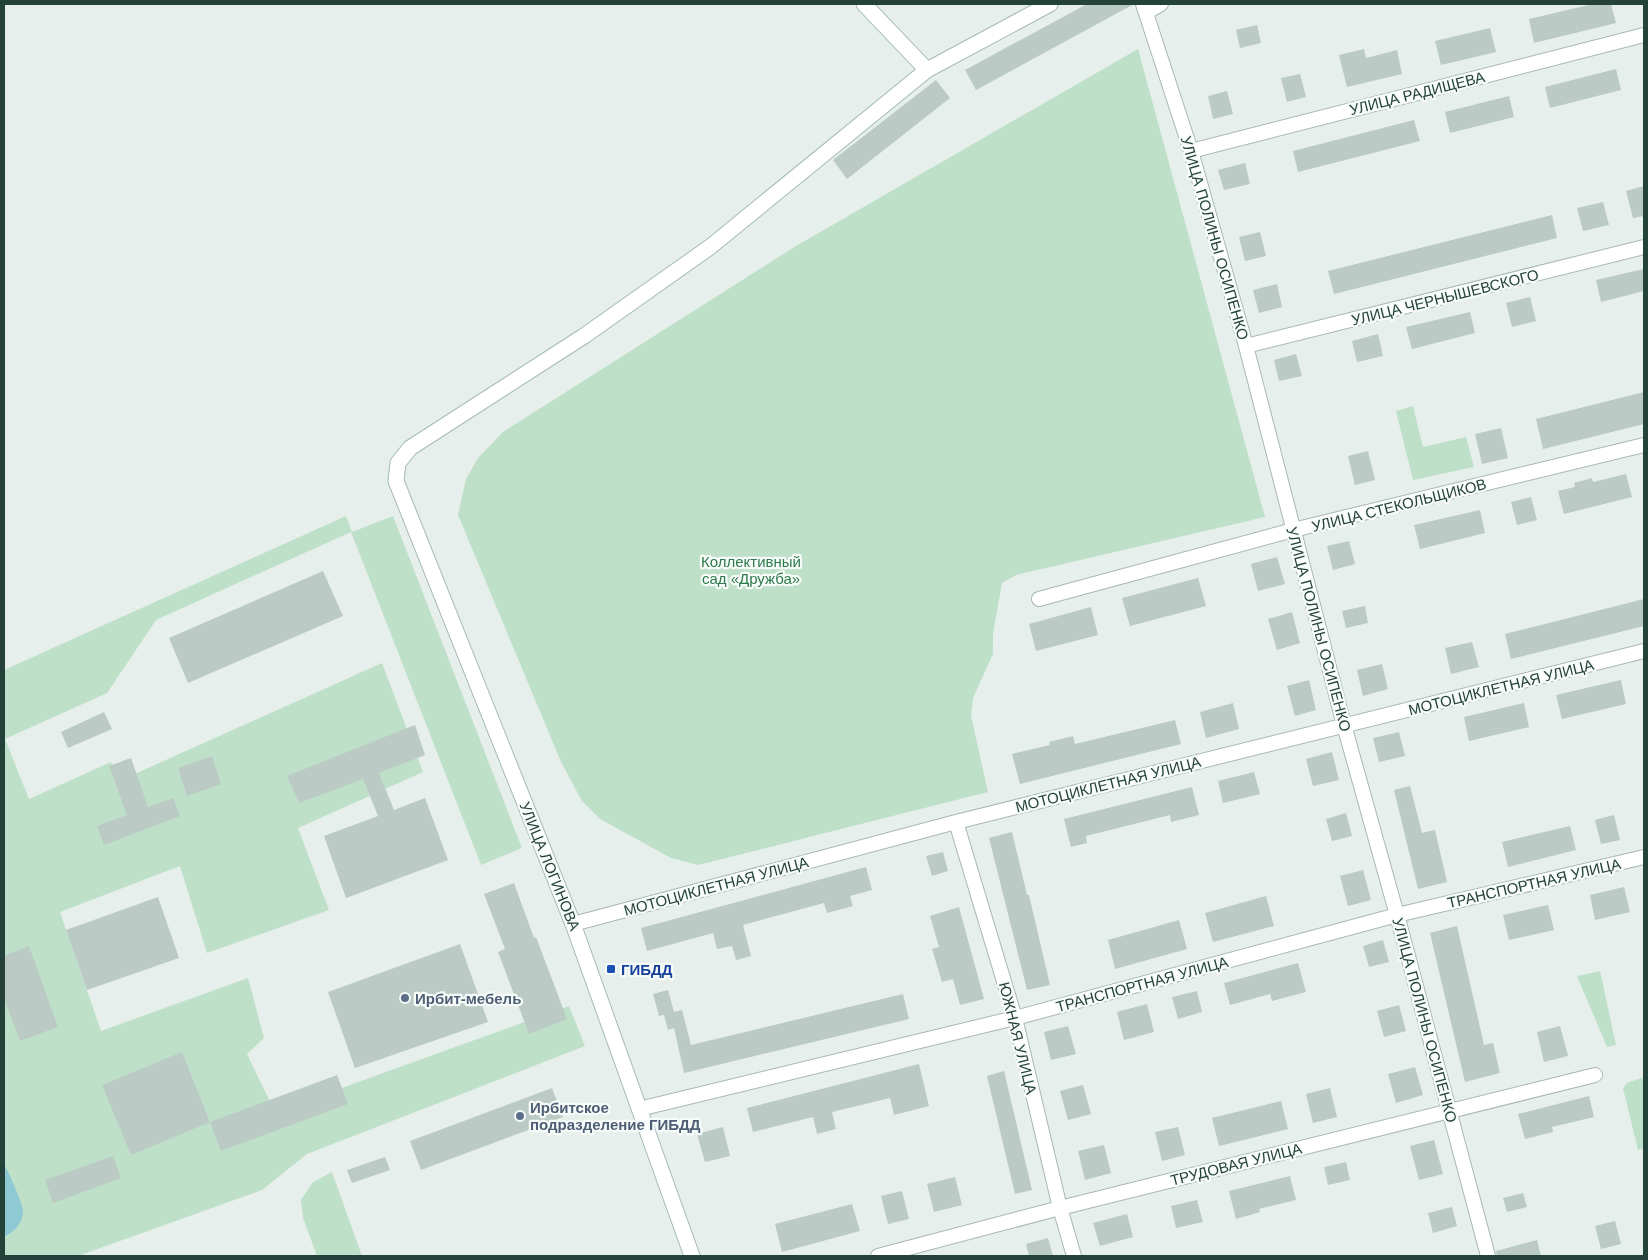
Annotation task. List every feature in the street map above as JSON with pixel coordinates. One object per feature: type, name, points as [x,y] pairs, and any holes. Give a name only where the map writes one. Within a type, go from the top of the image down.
[{"type":"street","points":[[864,4],[927,70],[1050,4]]},
{"type":"street","points":[[1145,8],[1161,4]]},
{"type":"street","name":"УЛИЦА ПОЛИНЫ ОСИПЕНКО","points":[[1145,8],[1190,151],[1246,346],[1344,725],[1397,914],[1488,1256]]},
{"type":"street","name":"УЛИЦА РАДИЩЕВА","points":[[1190,151],[1644,35]]},
{"type":"street","name":"УЛИЦА ЛОГИНОВА","points":[[692,1256],[573,924],[396,481],[398,463],[410,448],[584,336],[710,247],[927,70]]},
{"type":"street","name":"УЛИЦА ЧЕРНЫШЕВСКОГО","points":[[1246,346],[1644,247]]},
{"type":"street","name":"УЛИЦА СТЕКОЛЬЩИКОВ","points":[[1038,599],[1293,530],[1644,445]]},
{"type":"street","name":"МОТОЦИКЛЕТНАЯ УЛИЦА","points":[[573,924],[956,822],[1644,651]]},
{"type":"street","name":"ЮЖНАЯ УЛИЦА","points":[[956,822],[1015,1018],[1060,1208],[1074,1256]]},
{"type":"street","name":"ТРАНСПОРТНАЯ УЛИЦА","points":[[639,1109],[1015,1018],[1397,914],[1644,857]]},
{"type":"street","name":"ТРУДОВАЯ УЛИЦА","points":[[878,1256],[1060,1208],[1595,1075]]},
{"type":"green space","name":"Коллективный сад «Дружба»","points":[[1138,49],[1265,517],[1016,575],[1002,583],[993,633],[993,654],[973,698],[971,716],[988,792],[698,865],[671,858],[600,819],[582,801],[561,762],[458,515],[466,479],[478,458],[503,432],[796,246]]},
{"type":"green space","points":[[1413,406],[1423,447],[1466,437],[1474,467],[1413,480],[1396,411]]},
{"type":"green space","points":[[346,516],[352,532],[393,516],[522,848],[481,865],[351,532],[156,620],[107,693],[5,739],[29,799],[111,762],[119,781],[382,663],[423,772],[298,828],[329,910],[207,953],[180,866],[60,912],[101,1031],[248,978],[264,1038],[247,1054],[275,1112],[569,1006],[585,1046],[307,1154],[262,1190],[78,1256],[4,1256],[4,1237],[10,1234],[23,1211],[4,1163],[4,670]]},
{"type":"green space","points":[[1600,971],[1616,1045],[1607,1047],[1577,976]]},
{"type":"green space","points":[[1644,1077],[1644,1149],[1638,1150],[1623,1088],[1627,1083]]},
{"type":"green space","points":[[332,1172],[362,1256],[317,1256],[303,1218],[301,1200],[313,1182]]},
{"type":"water","points":[[4,1163],[23,1212],[17,1227],[4,1237]]},
{"type":"building","points":[[1087,4],[1134,4],[976,90],[965,70]]},
{"type":"building","points":[[1593,4],[1611,4],[1616,23],[1534,43],[1529,19]]},
{"type":"building","points":[[1257,25],[1261,43],[1240,48],[1236,30]]},
{"type":"building","points":[[1490,28],[1496,52],[1441,65],[1435,41]]},
{"type":"building","points":[[1364,49],[1366,58],[1397,50],[1402,74],[1347,87],[1339,55]]},
{"type":"building","points":[[1616,69],[1621,90],[1550,108],[1545,87]]},
{"type":"building","points":[[1300,74],[1306,97],[1287,102],[1281,78]]},
{"type":"building","points":[[936,80],[950,98],[847,179],[833,160]]},
{"type":"building","points":[[1227,91],[1233,114],[1213,119],[1208,96]]},
{"type":"building","points":[[1509,96],[1514,117],[1450,133],[1445,112]]},
{"type":"building","points":[[1414,120],[1420,141],[1298,172],[1293,151]]},
{"type":"building","points":[[1245,163],[1250,184],[1224,190],[1218,170]]},
{"type":"building","points":[[1644,186],[1644,216],[1633,218],[1626,191]]},
{"type":"building","points":[[1603,202],[1609,225],[1583,231],[1577,208]]},
{"type":"building","points":[[1552,215],[1557,238],[1334,294],[1328,271]]},
{"type":"building","points":[[1260,232],[1266,256],[1245,261],[1239,237]]},
{"type":"building","points":[[1644,269],[1644,291],[1601,302],[1596,280]]},
{"type":"building","points":[[1277,284],[1282,307],[1259,313],[1253,290]]},
{"type":"building","points":[[1530,297],[1536,321],[1512,327],[1506,303]]},
{"type":"building","points":[[1470,312],[1475,333],[1412,349],[1406,327]]},
{"type":"building","points":[[1378,334],[1383,356],[1357,362],[1352,341]]},
{"type":"building","points":[[1296,354],[1302,376],[1279,381],[1274,360]]},
{"type":"building","points":[[1644,392],[1644,424],[1543,449],[1536,419]]},
{"type":"building","points":[[1501,428],[1508,458],[1482,464],[1475,434]]},
{"type":"building","points":[[1368,451],[1375,480],[1355,485],[1348,456]]},
{"type":"building","points":[[1626,474],[1632,497],[1564,514],[1558,491],[1575,487],[1574,483],[1592,478],[1593,482]]},
{"type":"building","points":[[1531,497],[1537,520],[1517,525],[1511,502]]},
{"type":"building","points":[[1480,510],[1485,533],[1420,549],[1414,525]]},
{"type":"building","points":[[1349,541],[1355,564],[1333,570],[1327,546]]},
{"type":"building","points":[[1277,557],[1285,584],[1258,591],[1251,564]]},
{"type":"building","points":[[323,571],[343,616],[188,683],[169,638]]},
{"type":"building","points":[[1198,578],[1206,606],[1130,626],[1122,598]]},
{"type":"building","points":[[1644,599],[1644,626],[1511,659],[1505,634]]},
{"type":"building","points":[[1365,606],[1368,623],[1346,628],[1342,611]]},
{"type":"building","points":[[1091,607],[1098,635],[1036,651],[1029,624]]},
{"type":"building","points":[[1292,612],[1300,643],[1277,650],[1268,619]]},
{"type":"building","points":[[1472,642],[1479,667],[1451,674],[1445,648]]},
{"type":"building","points":[[1382,664],[1388,689],[1363,696],[1357,670]]},
{"type":"building","points":[[1309,680],[1316,710],[1295,716],[1287,686]]},
{"type":"building","points":[[1621,680],[1626,704],[1562,719],[1556,695]]},
{"type":"building","points":[[1233,703],[1239,729],[1206,738],[1200,712]]},
{"type":"building","points":[[1524,703],[1529,727],[1469,741],[1464,717]]},
{"type":"building","points":[[104,712],[112,729],[68,748],[61,732]]},
{"type":"building","points":[[1175,720],[1181,744],[1020,784],[1012,754],[1050,745],[1049,742],[1073,736],[1075,744]]},
{"type":"building","points":[[415,725],[425,755],[379,773],[394,810],[425,798],[448,860],[346,898],[324,836],[378,816],[363,779],[299,803],[287,776]]},
{"type":"building","points":[[1399,732],[1405,756],[1379,762],[1373,738]]},
{"type":"building","points":[[1332,752],[1339,780],[1313,786],[1306,759]]},
{"type":"building","points":[[212,756],[221,784],[187,796],[178,768]]},
{"type":"building","points":[[131,758],[148,807],[173,798],[180,816],[104,845],[97,826],[127,815],[109,766]]},
{"type":"building","points":[[1254,772],[1260,794],[1223,803],[1218,781]]},
{"type":"building","points":[[1410,786],[1422,833],[1435,830],[1447,882],[1418,889],[1394,790]]},
{"type":"building","points":[[1192,787],[1199,815],[1171,822],[1170,815],[1086,836],[1087,843],[1071,847],[1064,819]]},
{"type":"building","points":[[1346,813],[1352,836],[1332,841],[1326,819]]},
{"type":"building","points":[[1614,815],[1620,840],[1601,844],[1595,820]]},
{"type":"building","points":[[1570,826],[1576,850],[1508,867],[1502,842]]},
{"type":"building","points":[[1012,832],[1050,985],[1027,990],[989,838]]},
{"type":"building","points":[[943,852],[948,871],[932,876],[926,856]]},
{"type":"building","points":[[866,867],[872,890],[850,896],[853,906],[827,913],[824,903],[743,925],[751,956],[736,960],[732,946],[717,949],[713,933],[647,951],[641,928]]},
{"type":"building","points":[[1363,870],[1371,900],[1348,906],[1340,876]]},
{"type":"building","points":[[514,883],[567,1019],[529,1034],[498,952],[505,949],[484,894]]},
{"type":"building","points":[[1624,887],[1630,912],[1595,920],[1590,895]]},
{"type":"building","points":[[1266,896],[1274,926],[1213,942],[1205,913]]},
{"type":"building","points":[[158,897],[179,958],[87,990],[66,930]]},
{"type":"building","points":[[1548,905],[1554,930],[1509,940],[1503,915]]},
{"type":"building","points":[[959,907],[984,999],[960,1005],[953,979],[942,982],[932,949],[939,947],[930,916]]},
{"type":"building","points":[[1179,920],[1187,949],[1115,969],[1108,940]]},
{"type":"building","points":[[1457,926],[1484,1045],[1493,1043],[1500,1073],[1465,1082],[1430,933]]},
{"type":"building","points":[[1383,940],[1389,962],[1369,967],[1363,946]]},
{"type":"building","points":[[460,944],[488,1022],[355,1068],[328,992]]},
{"type":"building","points":[[29,946],[58,1027],[20,1041],[4,998],[4,956]]},
{"type":"building","points":[[1298,963],[1306,992],[1272,1001],[1270,994],[1230,1005],[1224,983]]},
{"type":"building","points":[[668,990],[674,1012],[682,1010],[691,1045],[903,994],[909,1019],[684,1073],[674,1028],[668,1030],[664,1015],[667,1014],[659,1016],[653,994]]},
{"type":"building","points":[[1197,991],[1202,1012],[1178,1019],[1172,997]]},
{"type":"building","points":[[1147,1004],[1154,1032],[1124,1040],[1117,1012]]},
{"type":"building","points":[[1399,1005],[1406,1031],[1384,1037],[1377,1011]]},
{"type":"building","points":[[1068,1026],[1076,1054],[1051,1060],[1044,1032]]},
{"type":"building","points":[[1560,1026],[1568,1056],[1544,1062],[1537,1032]]},
{"type":"building","points":[[182,1052],[210,1122],[131,1155],[102,1085]]},
{"type":"building","points":[[919,1064],[929,1106],[894,1115],[890,1098],[832,1112],[836,1129],[817,1134],[813,1117],[753,1132],[747,1108]]},
{"type":"building","points":[[1415,1067],[1423,1095],[1396,1103],[1388,1074]]},
{"type":"building","points":[[1004,1071],[1032,1190],[1015,1194],[987,1076]]},
{"type":"building","points":[[337,1075],[348,1104],[221,1151],[210,1122]]},
{"type":"building","points":[[1083,1085],[1091,1114],[1068,1120],[1060,1091]]},
{"type":"building","points":[[552,1088],[563,1117],[421,1170],[410,1141]]},
{"type":"building","points":[[1330,1088],[1337,1117],[1313,1123],[1306,1094]]},
{"type":"building","points":[[1589,1096],[1594,1117],[1552,1127],[1553,1132],[1525,1139],[1518,1114]]},
{"type":"building","points":[[1281,1101],[1288,1129],[1219,1146],[1212,1118]]},
{"type":"building","points":[[723,1127],[730,1156],[705,1162],[697,1134]]},
{"type":"building","points":[[1178,1127],[1185,1155],[1162,1161],[1155,1132]]},
{"type":"building","points":[[1434,1140],[1443,1174],[1419,1180],[1410,1146]]},
{"type":"building","points":[[1104,1145],[1111,1173],[1085,1180],[1078,1151]]},
{"type":"building","points":[[113,1156],[121,1178],[53,1203],[45,1180]]},
{"type":"building","points":[[385,1157],[390,1170],[352,1183],[347,1170]]},
{"type":"building","points":[[1346,1162],[1350,1180],[1328,1185],[1324,1167]]},
{"type":"building","points":[[1290,1176],[1296,1200],[1259,1209],[1260,1212],[1236,1219],[1229,1191]]},
{"type":"building","points":[[955,1177],[962,1205],[934,1212],[927,1184]]},
{"type":"building","points":[[902,1191],[909,1219],[888,1224],[881,1196]]},
{"type":"building","points":[[1523,1193],[1527,1207],[1507,1212],[1503,1198]]},
{"type":"building","points":[[1197,1200],[1203,1222],[1176,1228],[1171,1206]]},
{"type":"building","points":[[852,1204],[860,1231],[782,1252],[775,1224]]},
{"type":"building","points":[[1452,1207],[1457,1226],[1433,1233],[1428,1213]]},
{"type":"building","points":[[1127,1214],[1133,1237],[1100,1246],[1093,1223]]},
{"type":"building","points":[[1615,1221],[1621,1244],[1601,1249],[1595,1226]]},
{"type":"building","points":[[1048,1238],[1053,1256],[1029,1256],[1026,1244]]},
{"type":"building","points":[[1537,1240],[1541,1256],[1497,1256],[1496,1251]]},
{"type":"place","name":"ГИБДД","points":[[611,969]]},
{"type":"place","name":"Ирбит-мебель","points":[[405,998]]},
{"type":"place","name":"Ирбитское подразделение ГИБДД","points":[[520,1116]]}]
